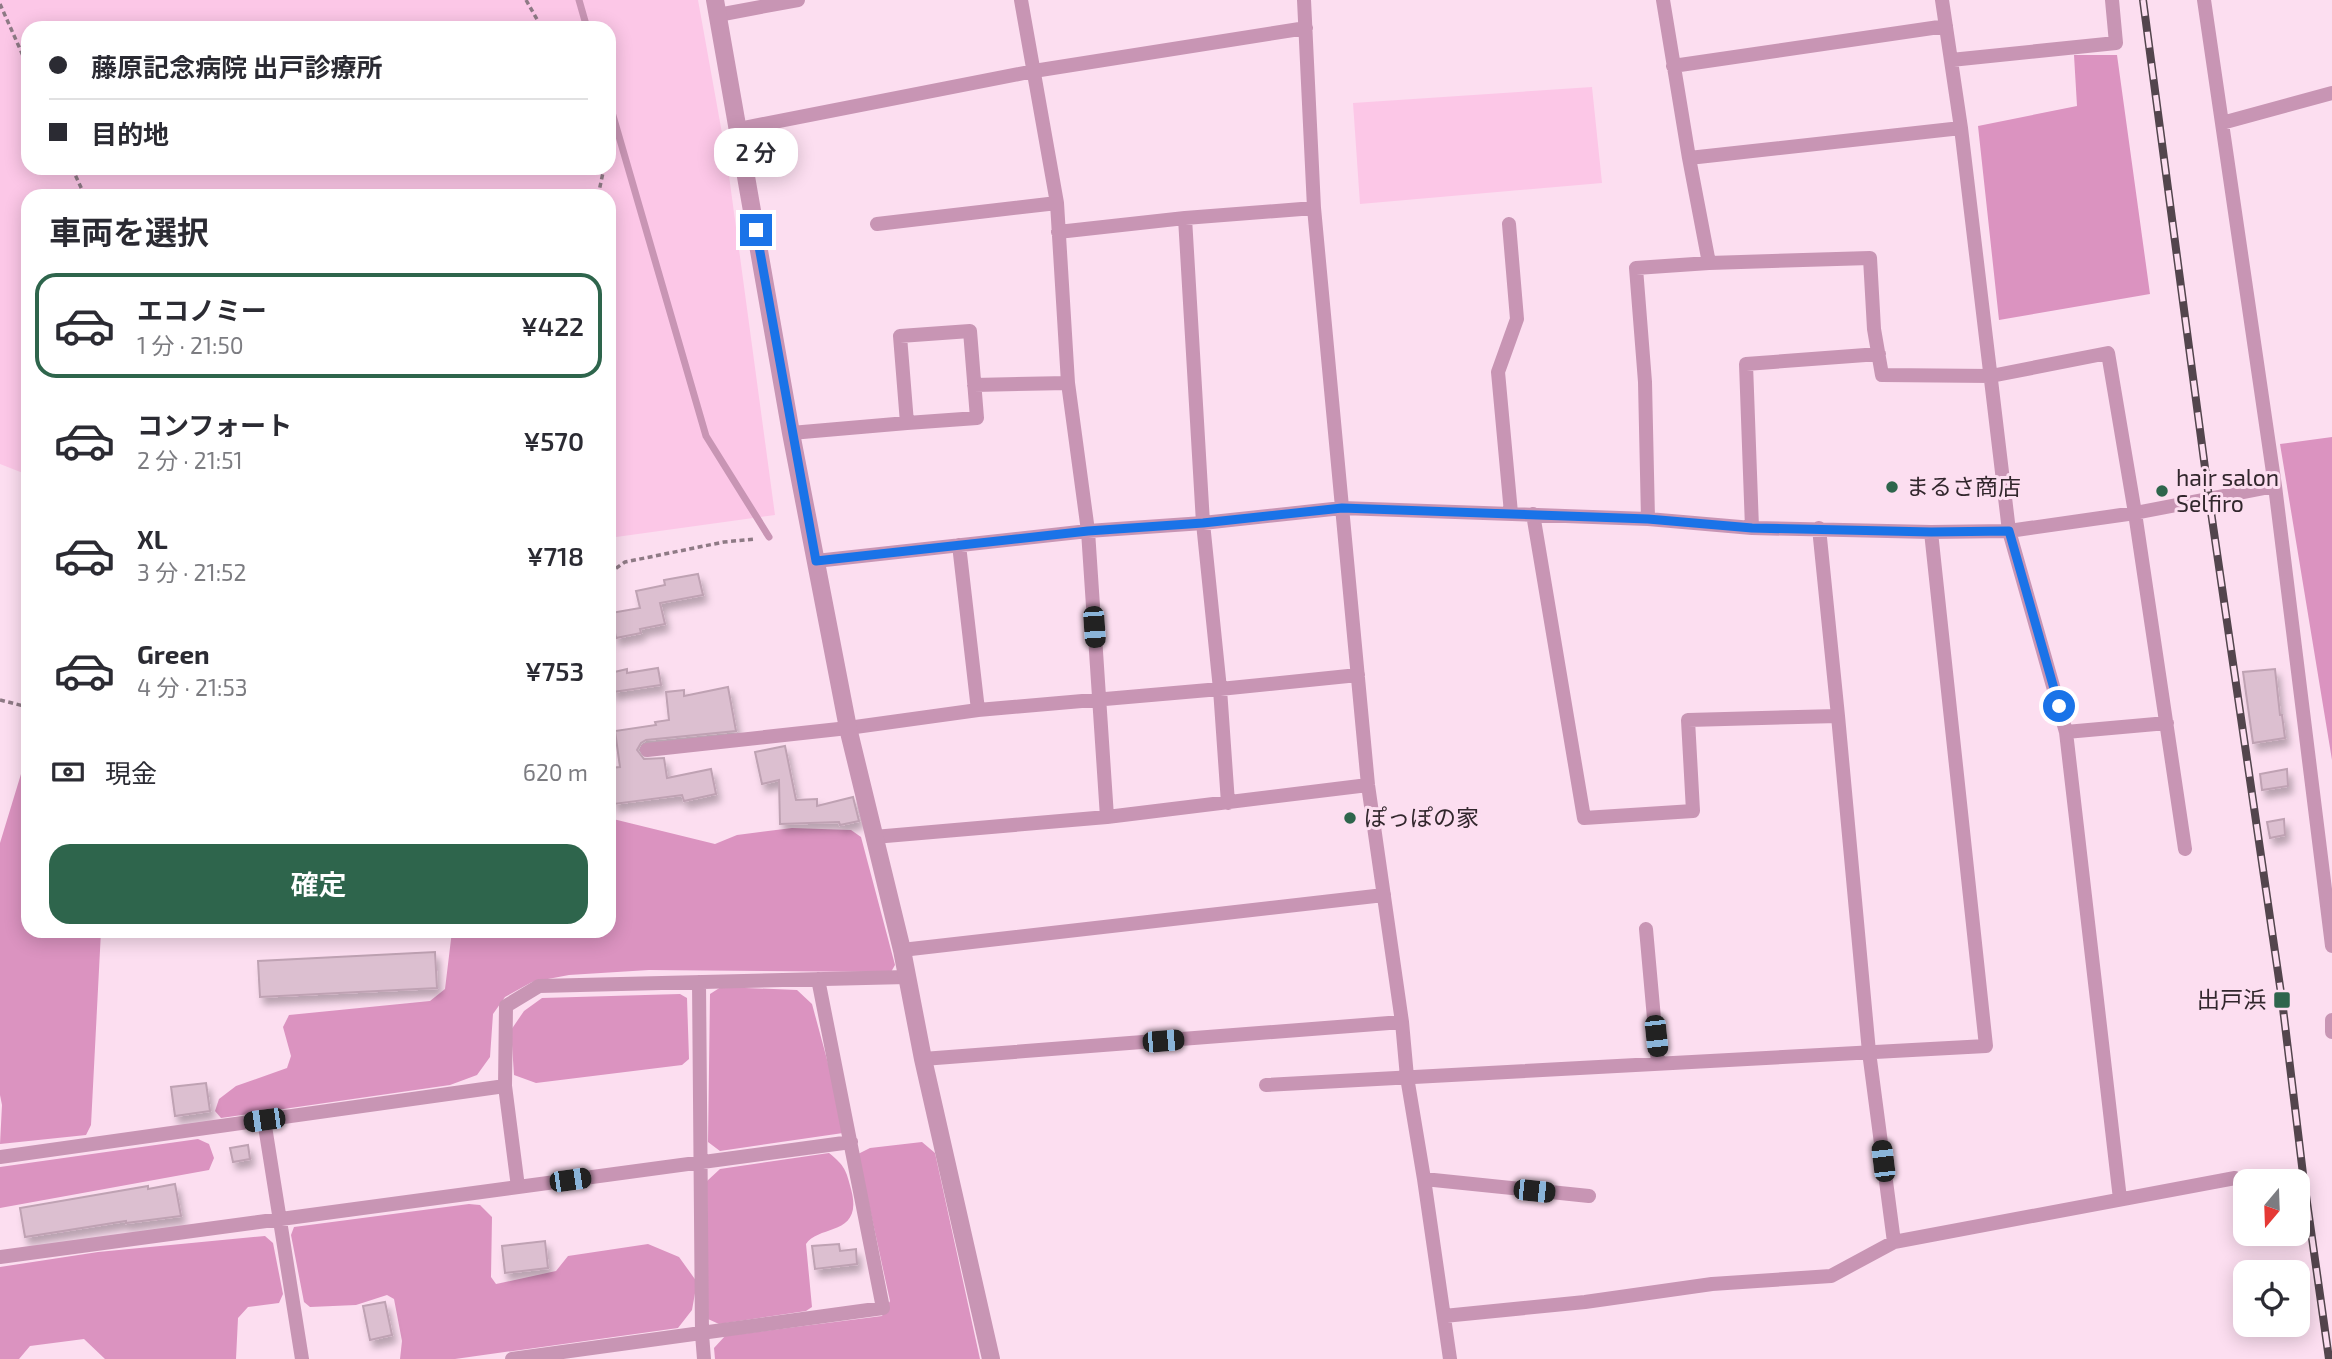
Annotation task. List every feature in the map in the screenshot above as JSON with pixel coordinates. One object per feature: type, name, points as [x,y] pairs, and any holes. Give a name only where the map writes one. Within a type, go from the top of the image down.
[{"type":"street","points":[[798,0],[716,8],[791,433],[848,728],[902,950],[923,1059],[991,1359]]},
{"type":"street","points":[[1021,0],[1057,203],[1068,383],[1088,531],[1107,817]]},
{"type":"street","points":[[1304,0],[1314,208],[1368,785],[1402,1022],[1407,1077],[1450,1359]]},
{"type":"street","points":[[1662,0],[1709,263]]},
{"type":"street","points":[[1942,0],[1961,128],[2009,531],[2066,732],[2120,1199]]},
{"type":"street","points":[[1951,60],[2116,43],[2112,0]]},
{"type":"street","points":[[2204,0],[2275,486],[2332,946]]},
{"type":"street","points":[[1673,66],[1946,26]]},
{"type":"street","points":[[738,129],[1034,71],[1306,28]]},
{"type":"street","points":[[2222,123],[2332,93]]},
{"type":"street","points":[[1689,158],[1961,128]]},
{"type":"street","points":[[877,224],[1057,203]]},
{"type":"street","points":[[1058,232],[1314,208]]},
{"type":"street","points":[[1185,218],[1203,523],[1220,689],[1228,803]]},
{"type":"street","points":[[1510,224],[1517,319],[1498,372],[1511,513]]},
{"type":"street","points":[[1648,519],[1645,382],[1636,268],[1870,258],[1874,329],[1882,375],[1991,376],[2108,353],[2135,513],[2185,849]]},
{"type":"street","points":[[791,433],[907,424],[976,418],[970,331],[900,336],[907,424]]},
{"type":"street","points":[[1752,528],[1746,365],[1879,354]]},
{"type":"street","points":[[974,385],[1068,383]]},
{"type":"street","points":[[816,561],[1088,531],[1203,523],[1342,508],[1648,519],[1752,528],[2009,531],[2135,513],[2275,486]]},
{"type":"street","points":[[1533,514],[1584,818],[1693,811],[1688,720],[1838,716]]},
{"type":"street","points":[[1819,528],[1868,1052],[1894,1242]]},
{"type":"street","points":[[1266,1085],[1986,1046],[1931,532]]},
{"type":"street","points":[[959,545],[978,710]]},
{"type":"street","points":[[647,750],[848,728],[978,710],[1358,675]]},
{"type":"street","points":[[2066,732],[2167,723]]},
{"type":"street","points":[[874,837],[1107,817],[1368,785]]},
{"type":"street","points":[[902,950],[1384,895]]},
{"type":"street","points":[[1646,929],[1658,1063]]},
{"type":"street","points":[[518,1187],[505,1086],[506,1006],[539,986],[907,977]]},
{"type":"street","points":[[512,1359],[883,1308],[818,979]]},
{"type":"street","points":[[699,982],[704,1359]]},
{"type":"street","points":[[2332,1020],[2332,1032]]},
{"type":"street","points":[[923,1059],[1402,1022]]},
{"type":"street","points":[[0,1157],[505,1086]]},
{"type":"street","points":[[264,1120],[302,1359]]},
{"type":"street","points":[[0,1257],[851,1142]]},
{"type":"street","points":[[1444,1316],[1585,1302],[1712,1284],[1831,1276],[1894,1242],[2233,1178]]},
{"type":"street","points":[[1424,1179],[1589,1196]]},
{"type":"lane","points":[[579,0],[585,21]]},
{"type":"lane","points":[[616,126],[706,436],[769,537]]},
{"type":"path","points":[[526,0],[538,21]]},
{"type":"path","points":[[0,4],[21,51]]},
{"type":"path","points":[[616,568],[625,562],[724,541],[769,537]]},
{"type":"path","points":[[0,700],[21,705]]},
{"type":"shaded area","points":[[0,0],[698,0],[727,161],[775,515],[616,537],[616,189],[21,189],[21,472],[0,464]]},
{"type":"shaded area","points":[[2074,55],[2117,55],[2150,294],[1999,320],[1978,126],[2077,106]]},
{"type":"shaded area","points":[[1592,87],[1602,183],[1360,204],[1353,103]]},
{"type":"shaded area","points":[[2332,437],[2332,760],[2280,444]]},
{"type":"shaded area","points":[[21,774],[21,938],[101,938],[91,1125],[86,1135],[0,1144],[0,843]]},
{"type":"shaded area","points":[[616,820],[715,844],[737,835],[792,828],[851,830],[861,837],[895,965],[891,972],[649,970],[569,975],[532,982],[505,997],[493,1014],[490,1057],[477,1075],[450,1085],[221,1118],[215,1111],[219,1099],[236,1086],[287,1068],[291,1056],[283,1027],[289,1015],[430,1001],[445,989],[451,938],[616,938]]},
{"type":"shaded area","points":[[721,987],[797,990],[812,1004],[845,1126],[843,1133],[720,1151],[708,1142],[710,994]]},
{"type":"shaded area","points":[[680,994],[687,998],[689,1059],[682,1065],[536,1083],[514,1075],[511,1030],[524,1011],[542,998]]},
{"type":"shaded area","points":[[198,1139],[209,1144],[214,1158],[209,1170],[0,1208],[0,1167]]},
{"type":"shaded area","points":[[922,1142],[935,1153],[980,1359],[715,1359],[714,1348],[725,1336],[882,1316],[890,1301],[858,1154],[870,1148]]},
{"type":"shaded area","points":[[829,1153],[842,1165],[846,1173],[853,1204],[851,1215],[846,1222],[812,1238],[806,1244],[812,1307],[806,1311],[719,1324],[708,1319],[707,1181],[720,1169]]},
{"type":"shaded area","points":[[469,1204],[480,1205],[492,1217],[491,1277],[496,1284],[556,1271],[568,1256],[648,1244],[679,1257],[697,1282],[692,1310],[678,1328],[455,1359],[400,1359],[402,1341],[394,1299],[387,1295],[356,1305],[310,1307],[304,1302],[291,1235],[294,1227]]},
{"type":"shaded area","points":[[265,1236],[273,1243],[283,1294],[279,1303],[248,1307],[238,1318],[236,1359],[105,1359],[84,1339],[30,1346],[19,1359],[0,1359],[0,1267],[98,1252]]},
{"type":"building","points":[[698,574],[703,595],[660,603],[665,624],[616,638],[616,612],[640,608],[636,591],[665,585],[664,580]]},
{"type":"building","points":[[658,668],[661,685],[616,692],[616,672],[627,669],[627,673]]},
{"type":"building","points":[[2275,669],[2285,738],[2253,743],[2243,672]]},
{"type":"building","points":[[728,687],[736,731],[646,740],[637,750],[644,759],[664,758],[667,778],[711,769],[716,794],[684,801],[682,795],[616,804],[616,767],[620,767],[616,731],[656,725],[655,722],[669,720],[666,692],[684,690],[684,696]]},
{"type":"building","points":[[785,746],[796,800],[817,799],[817,806],[853,797],[859,821],[840,825],[839,822],[780,824],[779,780],[762,784],[755,752]]},
{"type":"building","points":[[2287,769],[2288,786],[2262,790],[2260,774]]},
{"type":"building","points":[[2284,819],[2285,835],[2270,838],[2267,822]]},
{"type":"building","points":[[435,952],[437,988],[260,997],[258,961]]},
{"type":"building","points":[[206,1083],[210,1111],[175,1116],[171,1087]]},
{"type":"building","points":[[248,1145],[250,1159],[233,1162],[230,1148]]},
{"type":"building","points":[[175,1184],[181,1216],[126,1221],[25,1237],[20,1208],[148,1186],[148,1189]]},
{"type":"building","points":[[545,1241],[548,1268],[505,1273],[502,1246]]},
{"type":"building","points":[[839,1244],[840,1251],[856,1249],[857,1264],[815,1269],[812,1246]]},
{"type":"building","points":[[385,1302],[392,1335],[370,1340],[363,1306]]},
{"type":"railway","points":[[2143,0],[2209,498],[2282,1000],[2329,1359]]},
{"type":"place","name":"まるさ商店","points":[[1892,487]]},
{"type":"place","name":"hair salon Selfiro","points":[[2162,491]]},
{"type":"place","name":"ぽっぽの家","points":[[1350,818]]},
{"type":"place","name":"出戸浜","points":[[2282,1000]]},
{"type":"route","points":[[756,230],[816,561],[1088,531],[1203,523],[1342,508],[1648,519],[1752,528],[2009,531],[2059,706]]}]
